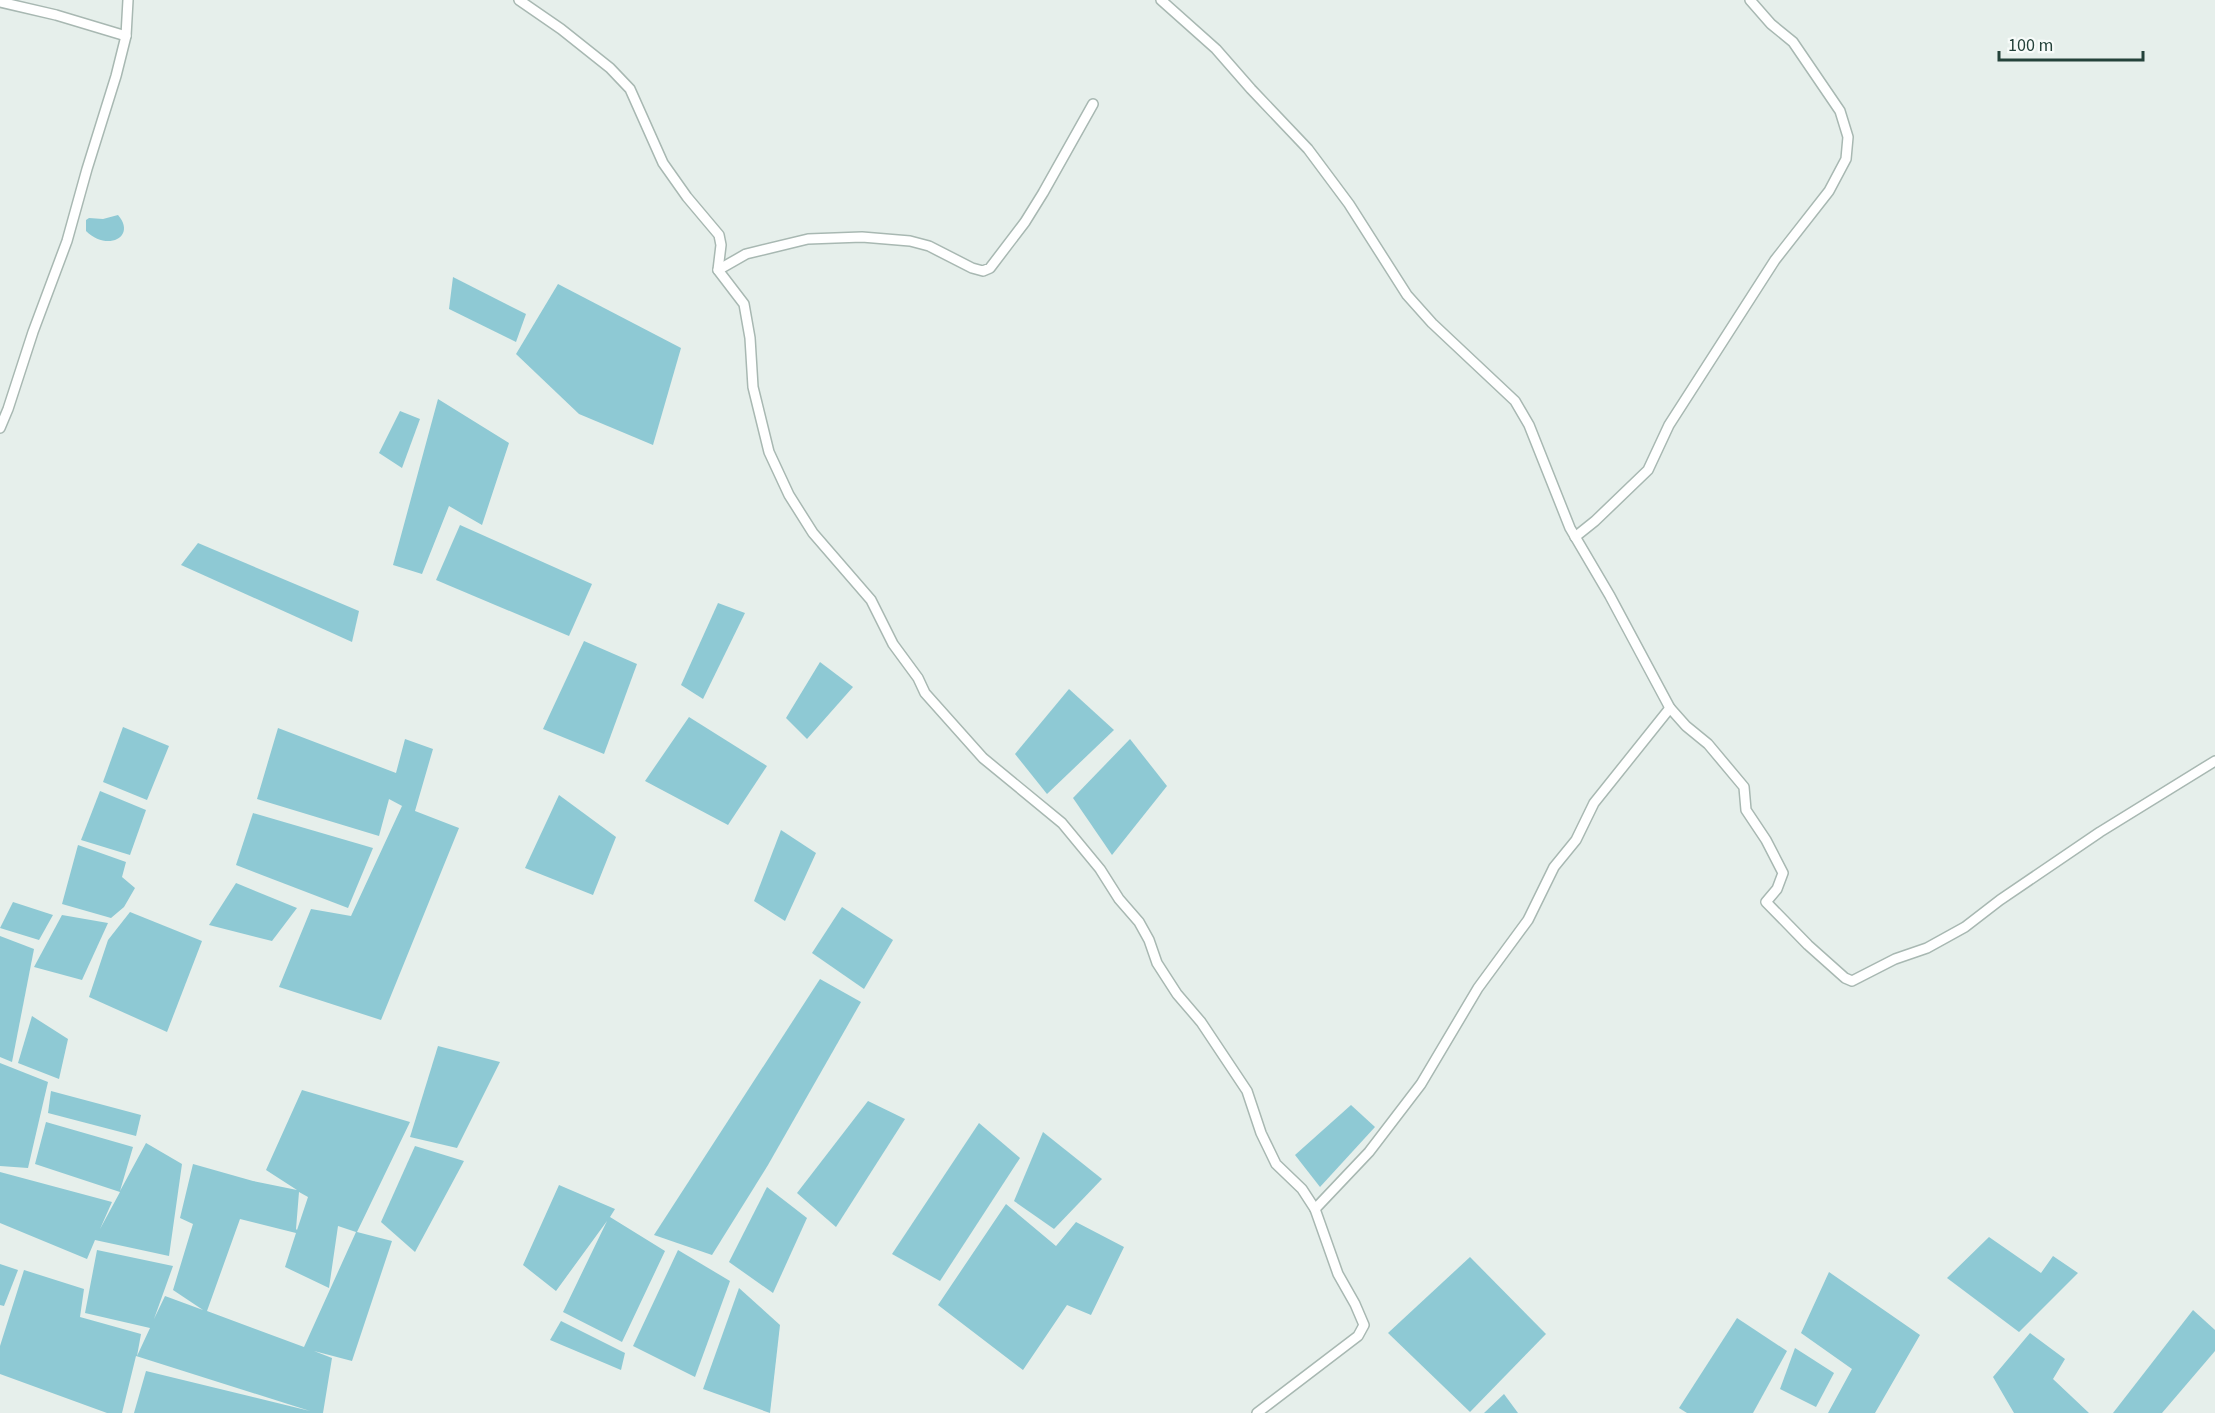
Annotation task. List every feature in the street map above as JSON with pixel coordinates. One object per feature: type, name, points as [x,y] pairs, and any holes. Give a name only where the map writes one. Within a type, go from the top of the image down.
[{"type":"street","points":[[0,428],[67,241],[116,76],[126,36],[128,0]]},
{"type":"street","points":[[519,0],[561,29],[610,68],[630,89],[663,163],[687,197],[720,235],[718,270],[744,304],[750,338],[753,387],[769,452],[789,495],[807,524],[871,600],[893,644],[918,678],[925,693],[983,758],[1062,823],[1100,869],[1119,899],[1139,922],[1149,940],[1157,963],[1177,994],[1202,1022],[1247,1091],[1261,1133],[1276,1164],[1302,1189],[1315,1209],[1338,1274],[1364,1325],[1358,1336],[1257,1413]]},
{"type":"street","points":[[1161,0],[1204,37],[1288,126],[1333,181],[1407,295],[1515,401],[1529,425],[1543,464],[1575,537],[1610,596],[1670,708],[1686,726],[1708,744],[1744,787],[1746,810],[1766,840],[1783,873],[1777,889],[1766,902],[1831,966],[1852,981],[1895,959],[1927,948],[1965,927],[2000,900],[2100,832],[2215,761]]},
{"type":"street","points":[[1575,537],[1648,470],[1659,451],[1669,425],[1775,260],[1829,191],[1846,159],[1848,137],[1840,111],[1792,42],[1771,24],[1750,0]]},
{"type":"street","points":[[0,2],[56,15],[126,36]]},
{"type":"street","points":[[718,270],[746,254],[808,239],[862,237],[910,241],[929,246],[983,271],[990,268],[1025,222],[1092,104]]},
{"type":"street","points":[[1315,1209],[1369,1152],[1421,1084],[1478,988],[1528,920],[1554,867],[1576,840],[1594,803],[1670,708]]},
{"type":"water","points":[[118,215],[124,230],[117,239],[103,240],[86,231],[86,220],[89,218],[103,219]]},
{"type":"water","points":[[453,277],[526,314],[516,342],[449,309]]},
{"type":"water","points":[[558,284],[681,348],[653,445],[579,414],[516,354]]},
{"type":"water","points":[[438,399],[509,443],[482,525],[449,506],[422,574],[393,565]]},
{"type":"water","points":[[400,411],[420,419],[402,468],[379,453]]},
{"type":"water","points":[[460,525],[592,584],[569,636],[436,580]]},
{"type":"water","points":[[198,543],[359,611],[352,642],[181,565]]},
{"type":"water","points":[[718,603],[745,613],[703,699],[681,685]]},
{"type":"water","points":[[584,641],[637,664],[604,754],[543,729]]},
{"type":"water","points":[[820,662],[853,687],[807,739],[786,718]]},
{"type":"water","points":[[1069,689],[1114,730],[1047,794],[1015,754]]},
{"type":"water","points":[[689,717],[767,766],[728,825],[645,781]]},
{"type":"water","points":[[123,727],[169,746],[147,800],[103,782]]},
{"type":"water","points":[[278,728],[396,773],[405,739],[433,749],[415,811],[459,828],[381,1020],[279,987],[311,909],[351,916],[402,806],[404,807],[389,799],[379,836],[257,799]]},
{"type":"water","points":[[1130,739],[1167,786],[1112,855],[1073,798]]},
{"type":"water","points":[[100,791],[146,810],[130,855],[81,840]]},
{"type":"water","points":[[559,795],[616,837],[593,895],[525,868]]},
{"type":"water","points":[[253,813],[373,848],[348,908],[236,865]]},
{"type":"water","points":[[781,830],[816,853],[785,921],[754,901]]},
{"type":"water","points":[[78,845],[126,862],[122,877],[135,888],[124,907],[111,918],[62,904]]},
{"type":"water","points":[[236,883],[297,908],[272,941],[209,925]]},
{"type":"water","points":[[13,902],[53,915],[39,940],[0,928]]},
{"type":"water","points":[[842,907],[893,940],[864,989],[812,953]]},
{"type":"water","points":[[130,912],[202,941],[167,1032],[89,997],[108,940]]},
{"type":"water","points":[[62,915],[108,923],[82,980],[34,967]]},
{"type":"water","points":[[0,936],[34,949],[12,1062],[0,1057]]},
{"type":"water","points":[[820,979],[861,1002],[768,1165],[712,1255],[654,1235]]},
{"type":"water","points":[[32,1016],[68,1039],[59,1079],[18,1063]]},
{"type":"water","points":[[438,1046],[500,1062],[457,1148],[410,1137]]},
{"type":"water","points":[[0,1063],[48,1082],[28,1168],[0,1166]]},
{"type":"water","points":[[302,1090],[410,1122],[357,1232],[392,1241],[352,1361],[314,1351],[332,1358],[323,1413],[134,1413],[146,1371],[310,1411],[136,1356],[122,1413],[107,1413],[0,1374],[0,1346],[24,1270],[84,1289],[80,1317],[141,1334],[137,1356],[150,1328],[85,1313],[97,1250],[173,1266],[154,1319],[165,1296],[203,1310],[173,1290],[193,1224],[180,1218],[193,1164],[253,1181],[297,1190],[266,1170]],"holes":[[[299,1192],[308,1197],[297,1230],[296,1229]],[[240,1219],[296,1233],[285,1267],[329,1288],[338,1226],[356,1232],[304,1347],[207,1311]]]},
{"type":"water","points":[[51,1091],[141,1115],[136,1136],[48,1113]]},
{"type":"water","points":[[868,1101],[905,1119],[836,1227],[797,1193]]},
{"type":"water","points":[[1351,1105],[1375,1127],[1320,1187],[1295,1155]]},
{"type":"water","points":[[46,1122],[133,1147],[120,1191],[146,1143],[182,1164],[169,1256],[95,1240],[87,1259],[0,1223],[0,1172],[112,1202],[100,1229],[120,1192],[35,1164]]},
{"type":"water","points":[[979,1123],[1020,1158],[940,1281],[892,1254]]},
{"type":"water","points":[[1043,1132],[1102,1179],[1054,1229],[1014,1201]]},
{"type":"water","points":[[415,1146],[464,1161],[415,1252],[381,1222]]},
{"type":"water","points":[[559,1185],[615,1209],[610,1217],[665,1251],[622,1342],[563,1312],[607,1221],[556,1291],[523,1265]]},
{"type":"water","points":[[767,1187],[807,1218],[773,1293],[729,1262]]},
{"type":"water","points":[[1006,1204],[1056,1246],[1076,1222],[1124,1247],[1091,1315],[1067,1305],[1023,1370],[938,1305]]},
{"type":"water","points":[[1989,1237],[2041,1273],[2053,1256],[2078,1273],[2019,1332],[1947,1278]]},
{"type":"water","points":[[678,1250],[730,1281],[695,1377],[633,1346]]},
{"type":"water","points":[[1470,1257],[1546,1334],[1470,1412],[1388,1333]]},
{"type":"water","points":[[0,1264],[18,1270],[4,1306],[0,1305]]},
{"type":"water","points":[[1829,1272],[1920,1335],[1875,1413],[1828,1413],[1852,1369],[1801,1333]]},
{"type":"water","points":[[739,1288],[780,1325],[770,1413],[703,1389]]},
{"type":"water","points":[[2193,1310],[2215,1330],[2215,1351],[2162,1413],[2113,1413]]},
{"type":"water","points":[[1737,1318],[1787,1351],[1753,1413],[1687,1413],[1679,1408]]},
{"type":"water","points":[[561,1321],[625,1353],[621,1370],[550,1340]]},
{"type":"water","points":[[2030,1333],[2065,1359],[2053,1379],[2089,1413],[2014,1413],[1993,1377]]},
{"type":"water","points":[[1795,1348],[1834,1373],[1816,1407],[1780,1389]]},
{"type":"water","points":[[1504,1394],[1518,1413],[1484,1413]]}]
